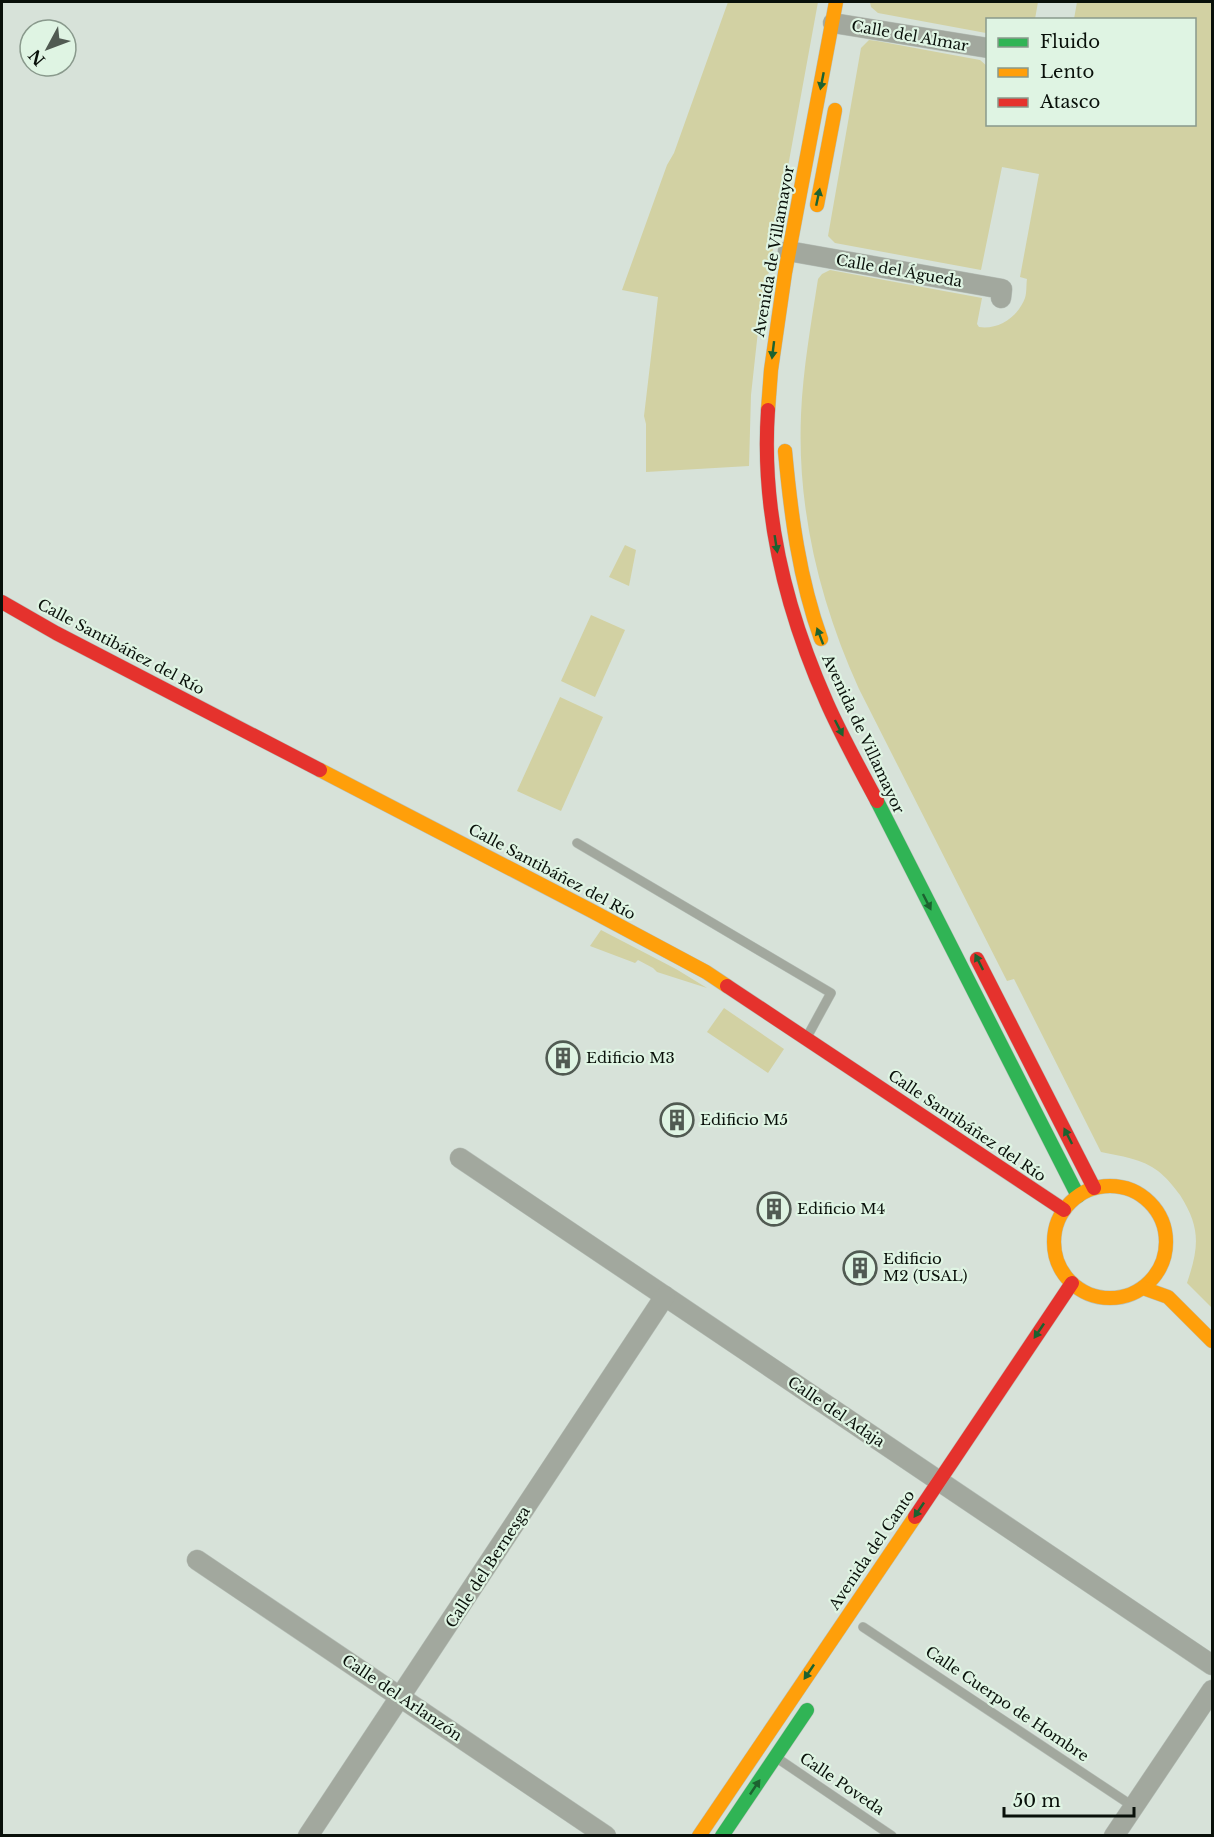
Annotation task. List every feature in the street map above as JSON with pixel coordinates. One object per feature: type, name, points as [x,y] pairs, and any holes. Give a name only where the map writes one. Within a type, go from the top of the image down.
[{"type":"main road","name":"Avenida de Villamayor","points":[[836,2],[845,24],[802,253],[775,328],[768,393],[766,439],[770,505],[780,567],[798,631],[827,704],[1078,1196]]},
{"type":"main road","points":[[813,220],[837,94]]},
{"type":"main road","name":"Avenida de Villamayor","points":[[784,442],[789,499],[798,556],[814,621],[826,651]]},
{"type":"main road","name":"Calle Santibáñez del Río","points":[[2,602],[56,633],[706,972],[1064,1210]]},
{"type":"main road","points":[[973,950],[1094,1188]]},
{"type":"main road","points":[[1111,1186],[1128,1189],[1143,1196],[1155,1208],[1163,1223],[1166,1239],[1165,1255],[1159,1270],[1143,1288],[1125,1296],[1084,1298],[1062,1270],[1055,1248],[1057,1224],[1064,1210],[1078,1196],[1094,1188],[1111,1186]]},
{"type":"main road","points":[[1159,1270],[1168,1298]]},
{"type":"main road","name":"Avenida del Canto","points":[[699,1836],[950,1488],[1072,1282]]},
{"type":"main road","points":[[1143,1288],[1168,1298],[1212,1341]]},
{"type":"main road","points":[[722,1836],[813,1701]]},
{"type":"street","name":"Calle del Almar","points":[[845,24],[986,48]]},
{"type":"street","name":"Calle del Águeda","points":[[802,253],[1002,289],[1001,298]]},
{"type":"street","name":"Calle del Adaja","points":[[460,1158],[1212,1665]]},
{"type":"street","name":"Calle del Bernesga","points":[[308,1836],[665,1296]]},
{"type":"street","name":"Calle del Arlanzón","points":[[197,1560],[606,1836]]},
{"type":"street","points":[[1114,1836],[1212,1690]]},
{"type":"lane","points":[[577,843],[831,993],[806,1039]]},
{"type":"lane","name":"Calle Cuerpo de Hombre","points":[[863,1627],[1134,1807]]},
{"type":"lane","name":"Calle Poveda","points":[[775,1756],[892,1836]]},
{"type":"green space","points":[[728,2],[818,2],[758,331],[751,395],[749,466],[646,472],[644,416],[658,297],[622,290]]},
{"type":"green space","points":[[870,2],[1038,2],[1035,18],[986,18],[986,33],[878,13],[871,7]]},
{"type":"green space","points":[[1077,2],[1212,2],[1212,1308],[1187,1283],[1194,1259],[1196,1238],[1195,1228],[1187,1207],[1170,1182],[1152,1167],[1131,1158],[1101,1152],[1014,979],[1007,981],[859,689],[822,590],[807,521],[803,486],[801,415],[804,381],[818,279],[822,274],[830,270],[982,298],[977,324],[979,327],[993,326],[1006,321],[1018,311],[1026,293],[1027,279],[1020,277],[1039,174],[1002,167],[981,270],[835,243],[828,236],[861,48],[869,40],[980,60],[986,65],[986,126],[1196,126],[1196,18],[1074,18]]},
{"type":"green space","points":[[625,545],[636,550],[629,586],[609,577]]},
{"type":"green space","points":[[591,615],[625,630],[595,697],[561,681]]},
{"type":"green space","points":[[560,697],[603,717],[561,811],[517,791]]},
{"type":"green space","points":[[601,930],[707,988],[657,972],[638,960],[635,963],[590,946]]},
{"type":"green space","points":[[724,1008],[784,1049],[768,1073],[707,1032]]},
{"type":"traffic: fast","points":[[877,801],[1078,1196]]},
{"type":"traffic: fast","points":[[722,1836],[807,1710]]},
{"type":"traffic: slow","points":[[768,410],[771,370],[785,273],[836,2]]},
{"type":"traffic: slow","points":[[817,205],[835,110]]},
{"type":"traffic: slow","points":[[785,451],[797,546],[807,593],[821,639]]},
{"type":"traffic: slow","points":[[320,770],[590,910],[706,972],[727,986]]},
{"type":"traffic: slow","points":[[1110,1186],[1131,1190],[1149,1203],[1162,1221],[1166,1242],[1162,1263],[1149,1281],[1131,1294],[1110,1298],[1089,1294],[1071,1281],[1058,1263],[1054,1242],[1058,1221],[1071,1203],[1089,1190],[1110,1186]]},
{"type":"traffic: slow","points":[[1143,1288],[1168,1297],[1212,1341]]},
{"type":"traffic: slow","points":[[699,1836],[915,1517]]},
{"type":"traffic: jam","points":[[768,410],[768,486],[788,597],[812,668],[827,703],[877,801]]},
{"type":"traffic: jam","points":[[2,602],[56,633],[320,770]]},
{"type":"traffic: jam","points":[[977,959],[1094,1188]]},
{"type":"traffic: jam","points":[[727,986],[1064,1210]]},
{"type":"traffic: jam","points":[[915,1517],[1072,1283]]},
{"type":"place","name":"Edificio M3","points":[[563,1058]]},
{"type":"place","name":"Edificio M5","points":[[677,1120]]},
{"type":"place","name":"Edificio M4","points":[[774,1209]]},
{"type":"place","name":"Edificio M2 (USAL)","points":[[860,1268]]}]
